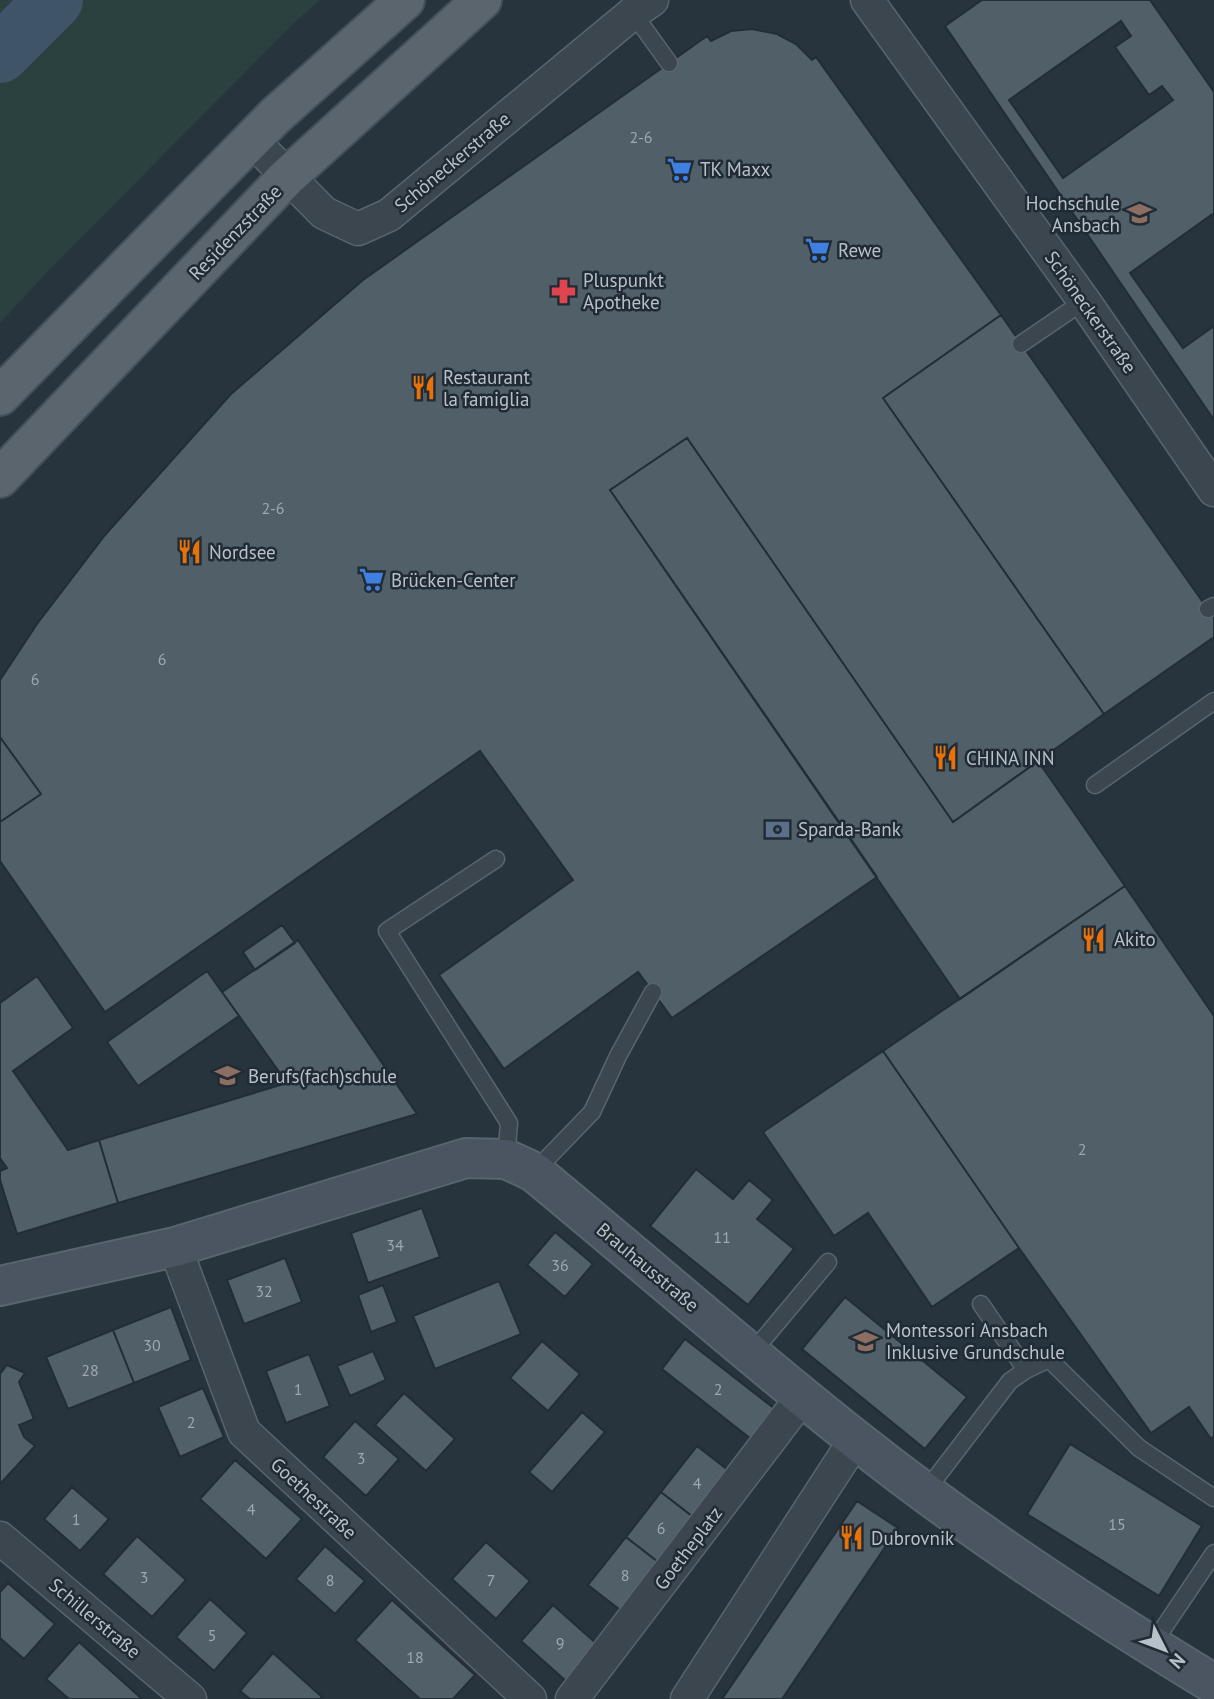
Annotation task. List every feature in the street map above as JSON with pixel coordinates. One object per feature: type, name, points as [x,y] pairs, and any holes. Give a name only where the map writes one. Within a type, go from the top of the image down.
[{"type":"main road","points":[[0,396],[304,88],[405,0]]},
{"type":"main road","name":"Residenzstraße","points":[[0,478],[287,177],[482,0]]},
{"type":"main road","points":[[0,1286],[175,1247],[466,1158],[520,1165]]},
{"type":"main road","name":"Brauhausstraße","points":[[520,1165],[855,1440],[1038,1573],[1213,1680]]},
{"type":"street","name":"Schöneckerstraße","points":[[867,0],[1084,301],[1214,490]]},
{"type":"street","name":"Schöneckerstraße","points":[[252,140],[324,213],[358,229],[389,215],[643,7]]},
{"type":"street","name":"Goethestraße","points":[[175,1247],[244,1432],[530,1699]]},
{"type":"street","name":"Goetheplatz","points":[[572,1699],[803,1396]]},
{"type":"street","points":[[687,1699],[855,1440]]},
{"type":"street","name":"Schillerstraße","points":[[0,1538],[190,1699]]},
{"type":"lane","points":[[643,7],[668,63]]},
{"type":"lane","points":[[1021,344],[1084,301]]},
{"type":"lane","points":[[1096,785],[1214,701]]},
{"type":"lane","points":[[496,859],[387,931],[509,1123],[520,1165],[592,1112],[618,1056],[653,992]]},
{"type":"lane","points":[[751,1354],[828,1262]]},
{"type":"lane","points":[[981,1304],[1026,1370]]},
{"type":"lane","points":[[925,1492],[1010,1381],[1049,1359],[1139,1448],[1214,1498]]},
{"type":"lane","points":[[1152,1645],[1214,1553]]},
{"type":"green space","points":[[0,0],[320,0],[46,273],[0,323]]},
{"type":"building","name":"Hochschule Ansbach","points":[[982,0],[1150,0],[1214,92],[1214,213],[1130,273],[1183,348],[1214,326],[1214,420],[945,26]],"holes":[[[1121,21],[1131,36],[1115,47],[1149,95],[1162,86],[1173,100],[1063,178],[1009,100]]]},
{"type":"building","name":"Brücken-Center","points":[[752,29],[777,34],[796,44],[812,60],[816,57],[1001,315],[883,398],[1104,714],[953,822],[687,438],[610,490],[877,877],[672,1018],[638,972],[504,1069],[439,975],[573,880],[480,751],[105,1012],[0,861],[0,822],[41,794],[0,737],[0,680],[37,624],[105,535],[231,394],[363,280],[707,36],[711,41],[731,31]]},
{"type":"building","points":[[1001,315],[1214,618],[1214,637],[1104,714],[883,398]]},
{"type":"building","points":[[687,438],[953,822],[1038,761],[1125,886],[960,999],[610,490]]},
{"type":"building","points":[[0,737],[41,794],[0,822]]},
{"type":"building","points":[[1125,886],[1214,1016],[1214,1436],[1211,1439],[1189,1407],[1151,1433],[883,1051]]},
{"type":"building","points":[[282,925],[295,943],[255,970],[243,952]]},
{"type":"building","points":[[298,940],[417,1114],[118,1203],[99,1140],[287,1083],[222,992]]},
{"type":"building","points":[[207,971],[239,1016],[138,1086],[107,1042]]},
{"type":"building","points":[[37,976],[73,1028],[13,1071],[68,1150],[99,1140],[118,1203],[17,1234],[0,1180],[0,1171],[7,1168],[0,1158],[0,1003]]},
{"type":"building","points":[[883,1051],[1019,1248],[932,1307],[868,1213],[834,1236],[763,1132]]},
{"type":"building","points":[[696,1169],[733,1199],[749,1180],[773,1200],[757,1219],[794,1249],[748,1305],[650,1226]]},
{"type":"building","points":[[422,1208],[440,1257],[368,1283],[351,1233]]},
{"type":"building","points":[[555,1232],[593,1264],[565,1297],[527,1265]]},
{"type":"building","points":[[285,1258],[302,1302],[244,1324],[227,1280]]},
{"type":"building","points":[[499,1281],[521,1334],[435,1369],[413,1316]]},
{"type":"building","points":[[383,1285],[397,1322],[371,1332],[358,1295]]},
{"type":"building","points":[[845,1297],[967,1397],[925,1449],[802,1349]]},
{"type":"building","points":[[171,1307],[191,1360],[134,1383],[113,1330]]},
{"type":"building","points":[[113,1330],[134,1383],[68,1409],[46,1357]]},
{"type":"building","points":[[685,1339],[775,1409],[751,1439],[662,1369]]},
{"type":"building","points":[[542,1341],[580,1374],[548,1411],[510,1378]]},
{"type":"building","points":[[373,1351],[386,1380],[350,1396],[337,1366]]},
{"type":"building","points":[[309,1354],[330,1406],[286,1423],[266,1371]]},
{"type":"building","points":[[7,1365],[25,1373],[19,1382],[34,1419],[19,1425],[24,1437],[35,1446],[0,1484],[0,1374]]},
{"type":"building","points":[[203,1388],[224,1437],[180,1457],[158,1407]]},
{"type":"building","points":[[404,1393],[455,1439],[426,1471],[375,1425]]},
{"type":"building","points":[[582,1412],[605,1432],[552,1492],[529,1472]]},
{"type":"building","points":[[355,1421],[399,1459],[366,1496],[323,1457]]},
{"type":"building","points":[[1070,1444],[1202,1526],[1159,1596],[1027,1514]]},
{"type":"building","points":[[697,1446],[733,1474],[697,1520],[661,1492]]},
{"type":"building","points":[[235,1460],[302,1519],[266,1559],[200,1499]]},
{"type":"building","points":[[72,1487],[109,1519],[80,1551],[44,1519]]},
{"type":"building","points":[[661,1492],[697,1520],[662,1565],[626,1537]]},
{"type":"building","points":[[857,1501],[898,1528],[782,1699],[722,1699]]},
{"type":"building","points":[[137,1536],[186,1580],[152,1617],[103,1574]]},
{"type":"building","points":[[626,1537],[662,1565],[624,1613],[588,1585]]},
{"type":"building","points":[[486,1542],[530,1581],[496,1619],[452,1579]]},
{"type":"building","points":[[325,1546],[365,1581],[335,1614],[296,1579]]},
{"type":"building","points":[[8,1583],[55,1624],[24,1659],[0,1638],[0,1592]]},
{"type":"building","points":[[210,1599],[247,1633],[214,1671],[176,1637]]},
{"type":"building","points":[[392,1600],[475,1675],[453,1699],[420,1699],[355,1640]]},
{"type":"building","points":[[553,1605],[598,1645],[566,1681],[521,1641]]},
{"type":"building","points":[[79,1642],[142,1699],[69,1699],[46,1679]]},
{"type":"building","points":[[273,1653],[322,1697],[250,1699],[240,1691]]},
{"type":"waterway","points":[[0,54],[54,0]]},
{"type":"place","name":"TK Maxx","points":[[680,169]]},
{"type":"place","name":"Hochschule Ansbach","points":[[1140,214]]},
{"type":"place","name":"Rewe","points":[[818,250]]},
{"type":"place","name":"Pluspunkt Apotheke","points":[[563,291]]},
{"type":"place","name":"Restaurant la famiglia","points":[[423,388]]},
{"type":"place","name":"Nordsee","points":[[189,552]]},
{"type":"place","name":"Brücken-Center","points":[[371,580]]},
{"type":"place","name":"CHINA INN","points":[[946,758]]},
{"type":"place","name":"Sparda-Bank","points":[[778,829]]},
{"type":"place","name":"Akito","points":[[1094,939]]},
{"type":"place","name":"Berufs(fach)schule","points":[[228,1076]]},
{"type":"place","name":"Montessori Ansbach Inklusive Grundschule","points":[[866,1341]]},
{"type":"place","name":"Dubrovnik","points":[[851,1538]]}]
